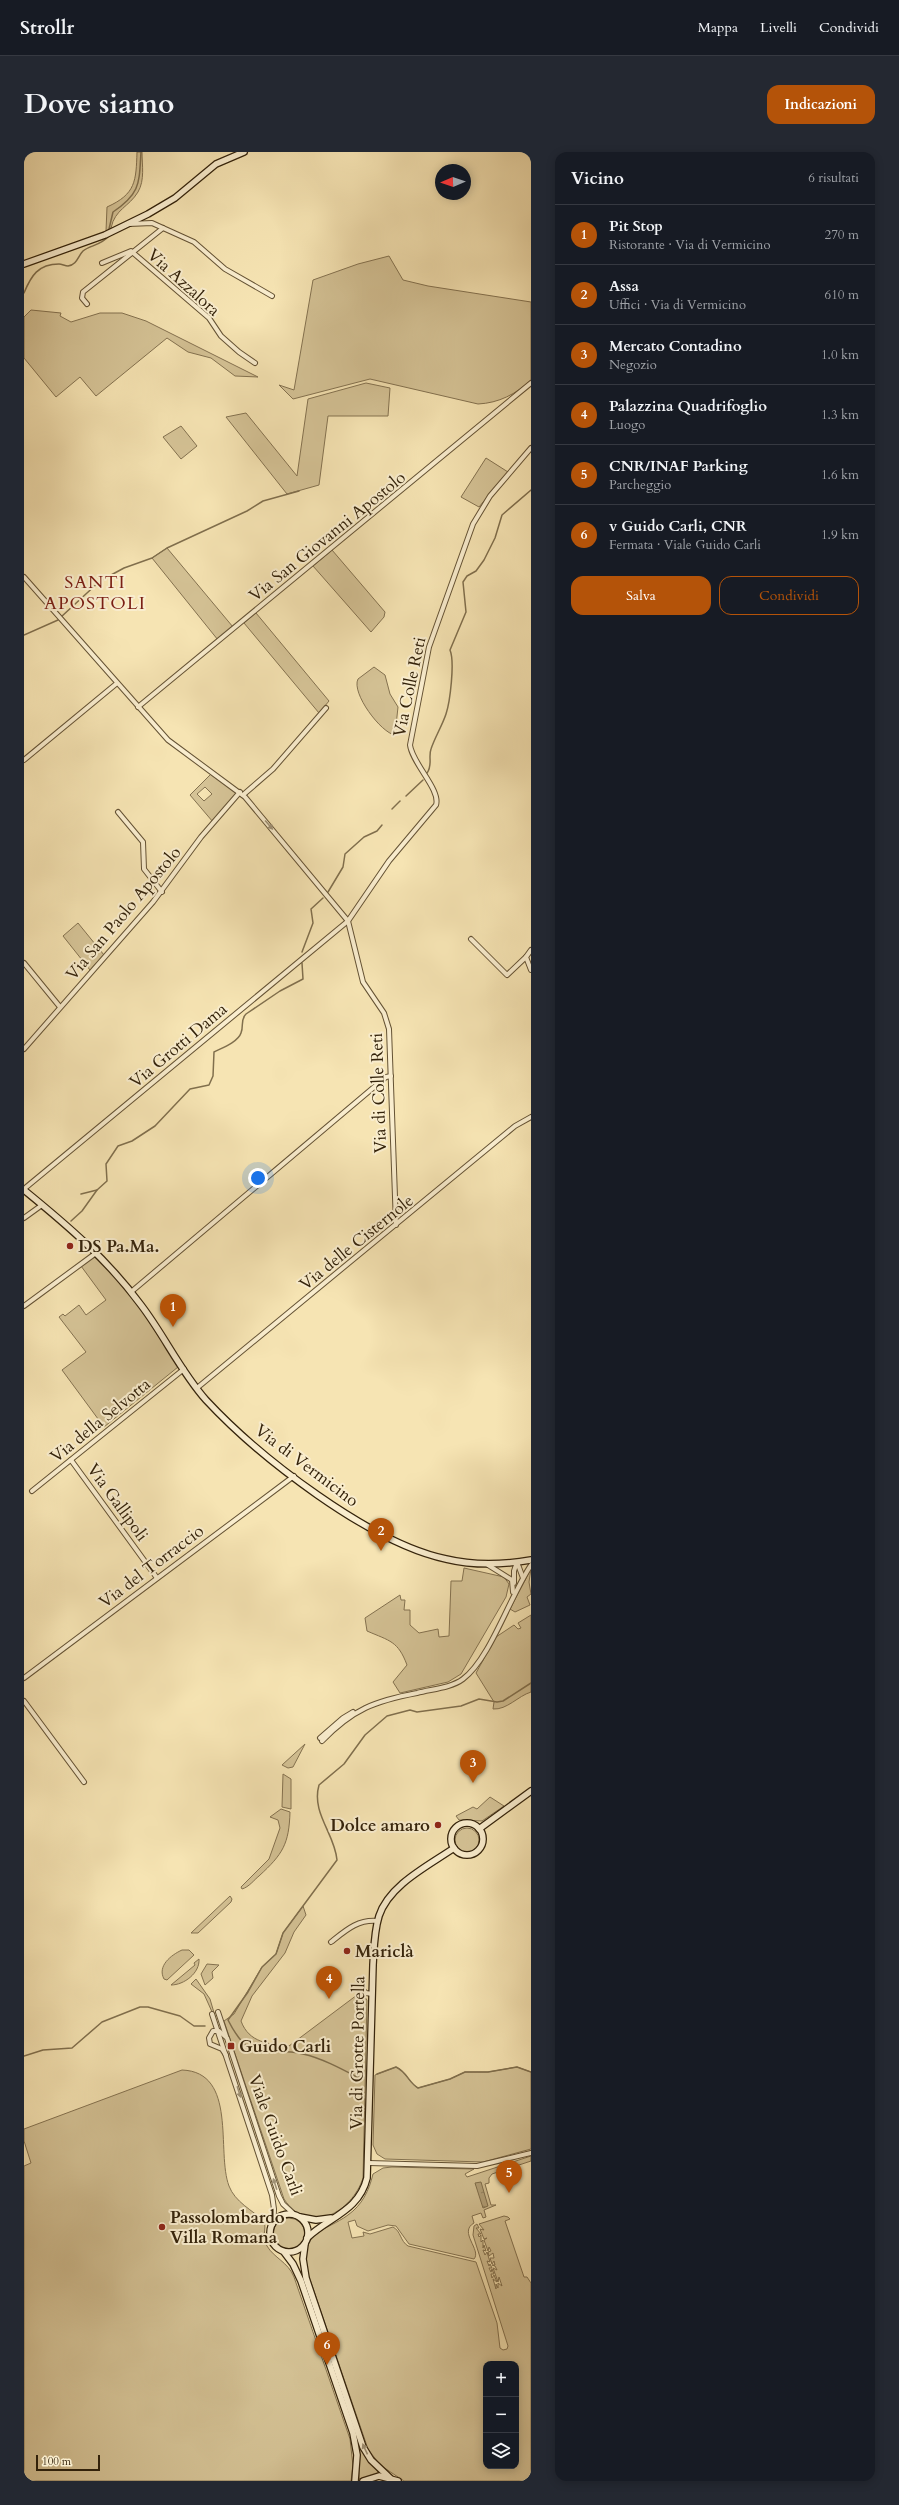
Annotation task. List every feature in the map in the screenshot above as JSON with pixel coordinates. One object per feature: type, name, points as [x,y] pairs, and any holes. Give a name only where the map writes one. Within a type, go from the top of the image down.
[{"type":"main road","points":[[24,264],[105,235],[175,198],[216,164],[244,152]]},
{"type":"main road","name":"Via di Vermicino","points":[[24,1189],[69,1226],[131,1292],[207,1401],[258,1450],[344,1512],[405,1544],[443,1559],[488,1565],[531,1560]]},
{"type":"main road","points":[[479,1829],[531,1791]]},
{"type":"main road","points":[[470,1824],[479,1829],[483,1841],[477,1852],[465,1855],[454,1848],[452,1836],[458,1826],[470,1824]]},
{"type":"main road","name":"Via di Grotte Portella","points":[[307,2238],[320,2226],[344,2212],[362,2193],[367,2178],[369,2163],[372,1994],[378,1921],[385,1903],[393,1893],[454,1848]]},
{"type":"main road","name":"Via di Grotte Portella","points":[[296,2216],[319,2220],[344,2212]]},
{"type":"main road","points":[[305,2244],[296,2251],[284,2252],[279,2250],[272,2241],[270,2235],[273,2224],[281,2216],[296,2216],[305,2222],[307,2238],[303,2259],[306,2278],[363,2447],[371,2460],[390,2478]]},
{"type":"main road","points":[[284,2252],[300,2277],[352,2429],[357,2455],[355,2481]]},
{"type":"main road","points":[[363,2481],[379,2476],[398,2481]]},
{"type":"street","points":[[128,223],[150,222],[196,243],[225,269],[272,296]]},
{"type":"street","points":[[87,304],[82,298],[82,292],[131,251],[163,228]]},
{"type":"street","points":[[102,263],[131,251]]},
{"type":"street","name":"Via Azzalora","points":[[131,251],[210,320],[220,335],[254,363]]},
{"type":"street","name":"Via San Giovanni Apostolo","points":[[138,707],[531,383]]},
{"type":"street","name":"Via Colle Reti","points":[[348,921],[386,864],[437,804],[436,794],[412,754],[410,745],[427,654],[476,515],[531,448]]},
{"type":"street","points":[[24,577],[116,684],[173,744],[241,794],[348,921]]},
{"type":"street","points":[[24,760],[116,684]]},
{"type":"street","name":"Via San Paolo Apostolo","points":[[24,1048],[162,892],[201,837],[241,794],[273,769],[326,708]]},
{"type":"street","points":[[118,812],[143,844],[144,870],[162,892]]},
{"type":"street","name":"Via di Colle Reti","points":[[348,921],[363,982],[387,1022],[391,1076],[396,1225]]},
{"type":"street","name":"Via Grotti Dama","points":[[24,1189],[348,921]]},
{"type":"street","points":[[471,939],[507,975],[526,958],[531,950]]},
{"type":"street","points":[[526,958],[531,970]]},
{"type":"street","points":[[24,963],[60,1007]]},
{"type":"street","points":[[131,1292],[386,1077],[391,1076]]},
{"type":"street","name":"Via delle Cisternole","points":[[197,1388],[515,1126],[531,1117]]},
{"type":"street","points":[[24,1218],[42,1205]]},
{"type":"street","points":[[24,1306],[96,1253]]},
{"type":"street","name":"Via della Selvotta","points":[[32,1491],[184,1369]]},
{"type":"street","name":"Via Gallipoli","points":[[71,1460],[157,1578]]},
{"type":"street","name":"Via del Torraccio","points":[[24,1678],[294,1476]]},
{"type":"street","points":[[517,1562],[523,1578]]},
{"type":"street","points":[[513,1594],[514,1571],[517,1562]]},
{"type":"street","points":[[488,1565],[507,1576],[514,1585]]},
{"type":"street","points":[[321,1739],[346,1715],[378,1702],[447,1686],[463,1679],[479,1662],[513,1594],[531,1565]]},
{"type":"street","points":[[24,1701],[84,1782]]},
{"type":"street","points":[[331,1942],[357,1924],[366,1920],[378,1921]]},
{"type":"street","points":[[361,1988],[366,1993],[372,1994]]},
{"type":"street","name":"Viale Guido Carli","points":[[218,2012],[279,2196],[286,2207],[296,2216]]},
{"type":"street","name":"Viale Guido Carli","points":[[212,2014],[272,2195],[274,2206],[273,2224]]},
{"type":"street","points":[[226,2055],[222,2048],[209,2043],[211,2033],[218,2031],[227,2038]]},
{"type":"street","points":[[369,2163],[478,2166],[531,2153]]},
{"type":"shaded area","points":[[137,152],[142,152],[142,183],[138,192],[131,201],[116,216],[111,228],[106,231],[107,207],[117,202],[129,192],[135,179]]},
{"type":"shaded area","points":[[389,256],[403,280],[428,286],[531,302],[531,380],[519,390],[507,397],[493,402],[478,404],[370,379],[293,399],[279,385],[294,390],[313,280],[358,264]]},
{"type":"shaded area","points":[[31,310],[61,313],[60,316],[71,322],[100,313],[122,313],[146,321],[258,377],[235,376],[211,358],[188,352],[167,338],[96,396],[80,377],[56,397],[24,358],[24,317]]},
{"type":"shaded area","points":[[366,383],[390,388],[388,416],[328,416],[319,485],[287,494],[226,417],[246,413],[297,476],[308,399]]},
{"type":"shaded area","points":[[181,426],[197,446],[181,459],[163,437]]},
{"type":"shaded area","points":[[486,458],[508,472],[479,507],[461,497]]},
{"type":"shaded area","points":[[167,548],[233,627],[218,640],[152,558]]},
{"type":"shaded area","points":[[332,550],[385,612],[384,617],[371,632],[313,566]]},
{"type":"shaded area","points":[[256,613],[329,701],[319,713],[244,623]]},
{"type":"shaded area","points":[[374,667],[385,675],[390,694],[398,707],[395,735],[389,733],[375,720],[359,693],[357,685],[358,679]]},
{"type":"shaded area","points":[[211,774],[236,791],[235,796],[213,822],[190,795]],"holes":[[[205,787],[212,794],[204,801],[197,794]]]},
{"type":"shaded area","points":[[78,923],[104,955],[90,970],[63,936]]},
{"type":"shaded area","points":[[98,1257],[136,1301],[178,1367],[104,1427],[62,1370],[86,1352],[59,1317],[63,1314],[65,1316],[79,1305],[86,1315],[106,1300],[81,1266],[91,1258]]},
{"type":"shaded area","points":[[464,1568],[504,1577],[509,1584],[506,1597],[461,1674],[448,1682],[400,1693],[393,1682],[407,1665],[404,1657],[392,1643],[367,1631],[365,1618],[400,1595],[401,1600],[405,1600],[404,1610],[410,1610],[410,1625],[419,1633],[438,1629],[439,1637],[449,1636],[451,1581],[462,1581]]},
{"type":"shaded area","points":[[531,1569],[529,1582],[531,1594],[527,1597],[530,1605],[515,1612],[510,1609]]},
{"type":"shaded area","points":[[531,1615],[531,1692],[508,1705],[498,1709],[493,1709],[494,1702],[476,1673],[496,1637],[514,1625],[518,1629],[521,1628],[518,1623]]},
{"type":"shaded area","points":[[305,1744],[293,1767],[288,1768],[282,1765]]},
{"type":"shaded area","points":[[283,1774],[291,1779],[291,1809],[282,1807]]},
{"type":"shaded area","points":[[490,1797],[504,1806],[482,1821],[459,1820],[456,1816],[473,1807],[477,1809]]},
{"type":"shaded area","points":[[281,1809],[290,1812],[288,1832],[283,1848],[279,1855],[267,1868],[249,1885],[242,1889],[241,1887],[269,1859],[280,1828],[278,1820],[270,1817]]},
{"type":"shaded area","points":[[467,1828],[476,1831],[479,1840],[476,1849],[467,1852],[458,1849],[455,1840],[458,1831]]},
{"type":"shaded area","points":[[230,1896],[232,1899],[231,1902],[198,1933],[191,1933]]},
{"type":"shaded area","points":[[303,1906],[306,1915],[294,1932],[285,1953],[252,1996],[241,2021],[249,2034],[254,2038],[267,2043],[289,2046],[361,1992],[367,2000],[363,2178],[350,2201],[340,2210],[329,2216],[317,2218],[305,2217],[294,2210],[284,2199],[224,2021],[234,2014],[262,1967],[276,1954],[283,1933]]},
{"type":"shaded area","points":[[182,1950],[189,1950],[194,1955],[167,1980],[164,1979],[162,1970],[164,1965],[170,1958]]},
{"type":"shaded area","points":[[199,1959],[197,1969],[190,1977],[181,1983],[171,1985],[195,1965],[194,1963]]},
{"type":"shaded area","points":[[207,1964],[219,1965],[212,1972],[213,1978],[205,1985],[201,1974]]},
{"type":"shaded area","points":[[196,1979],[210,1999],[217,2023],[204,1994],[191,1984]]},
{"type":"shaded area","points":[[396,2067],[400,2069],[418,2088],[450,2079],[465,2072],[488,2072],[517,2067],[531,2072],[531,2149],[483,2162],[385,2159],[377,2154],[373,2145],[375,2075]]},
{"type":"shaded area","points":[[182,2070],[200,2074],[211,2084],[218,2099],[222,2116],[226,2171],[229,2186],[235,2197],[264,2221],[265,2243],[273,2254],[285,2264],[294,2277],[350,2439],[353,2466],[351,2481],[24,2481],[24,2166],[31,2163],[24,2141],[24,2129]]},
{"type":"shaded area","points":[[531,2156],[531,2161],[492,2174],[489,2178],[489,2183],[485,2184],[491,2205],[496,2205],[484,2210],[486,2217],[483,2218],[481,2213],[472,2216],[474,2223],[468,2231],[476,2255],[474,2259],[409,2244],[396,2226],[388,2225],[368,2231],[357,2226],[355,2220],[348,2222],[352,2238],[364,2236],[363,2232],[370,2234],[393,2227],[398,2231],[405,2244],[408,2246],[476,2262],[497,2323],[500,2348],[503,2350],[507,2349],[508,2346],[473,2235],[474,2226],[477,2224],[479,2228],[476,2228],[481,2234],[478,2234],[479,2237],[481,2235],[481,2242],[483,2240],[483,2248],[484,2245],[486,2251],[483,2250],[485,2255],[487,2252],[490,2262],[487,2261],[489,2266],[490,2264],[492,2268],[489,2268],[491,2272],[492,2269],[494,2274],[491,2274],[492,2278],[494,2275],[497,2282],[493,2279],[496,2289],[496,2284],[498,2288],[498,2283],[502,2286],[499,2277],[498,2282],[493,2268],[497,2270],[495,2266],[492,2265],[495,2265],[494,2261],[492,2264],[490,2258],[494,2258],[493,2253],[489,2256],[488,2252],[491,2251],[489,2247],[488,2251],[484,2240],[487,2238],[484,2239],[480,2229],[484,2230],[479,2224],[504,2216],[510,2219],[505,2221],[524,2277],[527,2277],[531,2283],[531,2481],[404,2481],[380,2465],[368,2449],[306,2268],[306,2255],[311,2239],[317,2233],[339,2221],[353,2211],[364,2197],[373,2174],[383,2168],[474,2169],[465,2174],[467,2177]]},
{"type":"shaded area","points":[[286,2218],[292,2218],[301,2222],[305,2234],[301,2246],[292,2250],[286,2250],[277,2246],[273,2237],[273,2231],[277,2222]]},
{"type":"shaded area","points":[[359,2448],[378,2472],[378,2474],[359,2479]]},
{"type":"water","points":[[481,2182],[488,2206],[483,2208],[475,2183]]},
{"type":"waterway","points":[[109,229],[113,212],[129,199],[137,186],[140,172],[141,152]]},
{"type":"waterway","points":[[24,293],[29,281],[36,272],[46,266],[60,264],[68,266],[71,265],[83,251],[99,244],[109,236]]},
{"type":"waterway","points":[[427,773],[430,767],[431,749],[448,708],[452,672],[450,650],[466,612],[463,582],[467,576],[476,571],[484,560],[495,538],[502,515],[531,490]]},
{"type":"waterway","points":[[61,617],[100,581],[124,568],[152,558],[167,548],[247,511],[263,501],[299,491]]},
{"type":"waterway","points":[[24,635],[58,620]]},
{"type":"waterway","points":[[406,796],[423,780]]},
{"type":"waterway","points":[[392,809],[400,801]]},
{"type":"waterway","points":[[328,892],[343,867],[345,854],[364,837],[377,831],[382,825]]},
{"type":"waterway","points":[[302,952],[313,923],[311,909],[323,898]]},
{"type":"waterway","points":[[71,1221],[82,1211],[97,1190],[107,1181],[106,1164],[118,1146],[132,1141],[155,1126],[190,1089],[209,1085],[213,1076],[214,1052],[237,1039],[242,1030],[243,1019],[246,1014],[280,991],[303,979],[302,963]]},
{"type":"waterway","points":[[81,1194],[97,1190]]},
{"type":"waterway","points":[[364,2077],[357,2077],[324,2061],[303,2054],[260,2051],[252,2049],[244,2044],[236,2035],[228,2020],[248,1992],[262,1967],[276,1954],[283,1933],[337,1860],[332,1841],[318,1805],[317,1795],[319,1785],[344,1764],[365,1735],[387,1716],[410,1710],[417,1712],[461,1706],[479,1699],[497,1702],[503,1701],[531,1683]]},
{"type":"waterway","points":[[24,2056],[43,2050],[72,2048],[102,2022],[140,2007],[148,2007],[180,2016],[194,2026],[205,2026]]},
{"type":"waterway","points":[[377,2074],[396,2067],[400,2069],[418,2088],[450,2079],[465,2072],[488,2072],[517,2067],[531,2072]]},
{"type":"place","name":"DS Pa.Ma.","points":[[70,1246]]},
{"type":"place","name":"Pit Stop","points":[[173,1327]]},
{"type":"place","name":"Assa","points":[[381,1551]]},
{"type":"place","name":"Mercato Contadino","points":[[473,1783]]},
{"type":"place","name":"Dolce amaro","points":[[438,1825]]},
{"type":"place","name":"Mariclà","points":[[347,1951]]},
{"type":"place","name":"Palazzina Quadrifoglio","points":[[329,1999]]},
{"type":"place","name":"Guido Carli","points":[[231,2046]]},
{"type":"place","name":"CNR/INAF Parking","points":[[509,2193]]},
{"type":"place","name":"Passolombardo Villa Romana","points":[[162,2227]]},
{"type":"place","name":"v Guido Carli, CNR","points":[[327,2365]]},
{"type":"district","name":"SANTI APOSTOLI","points":[[95,592]]}]
